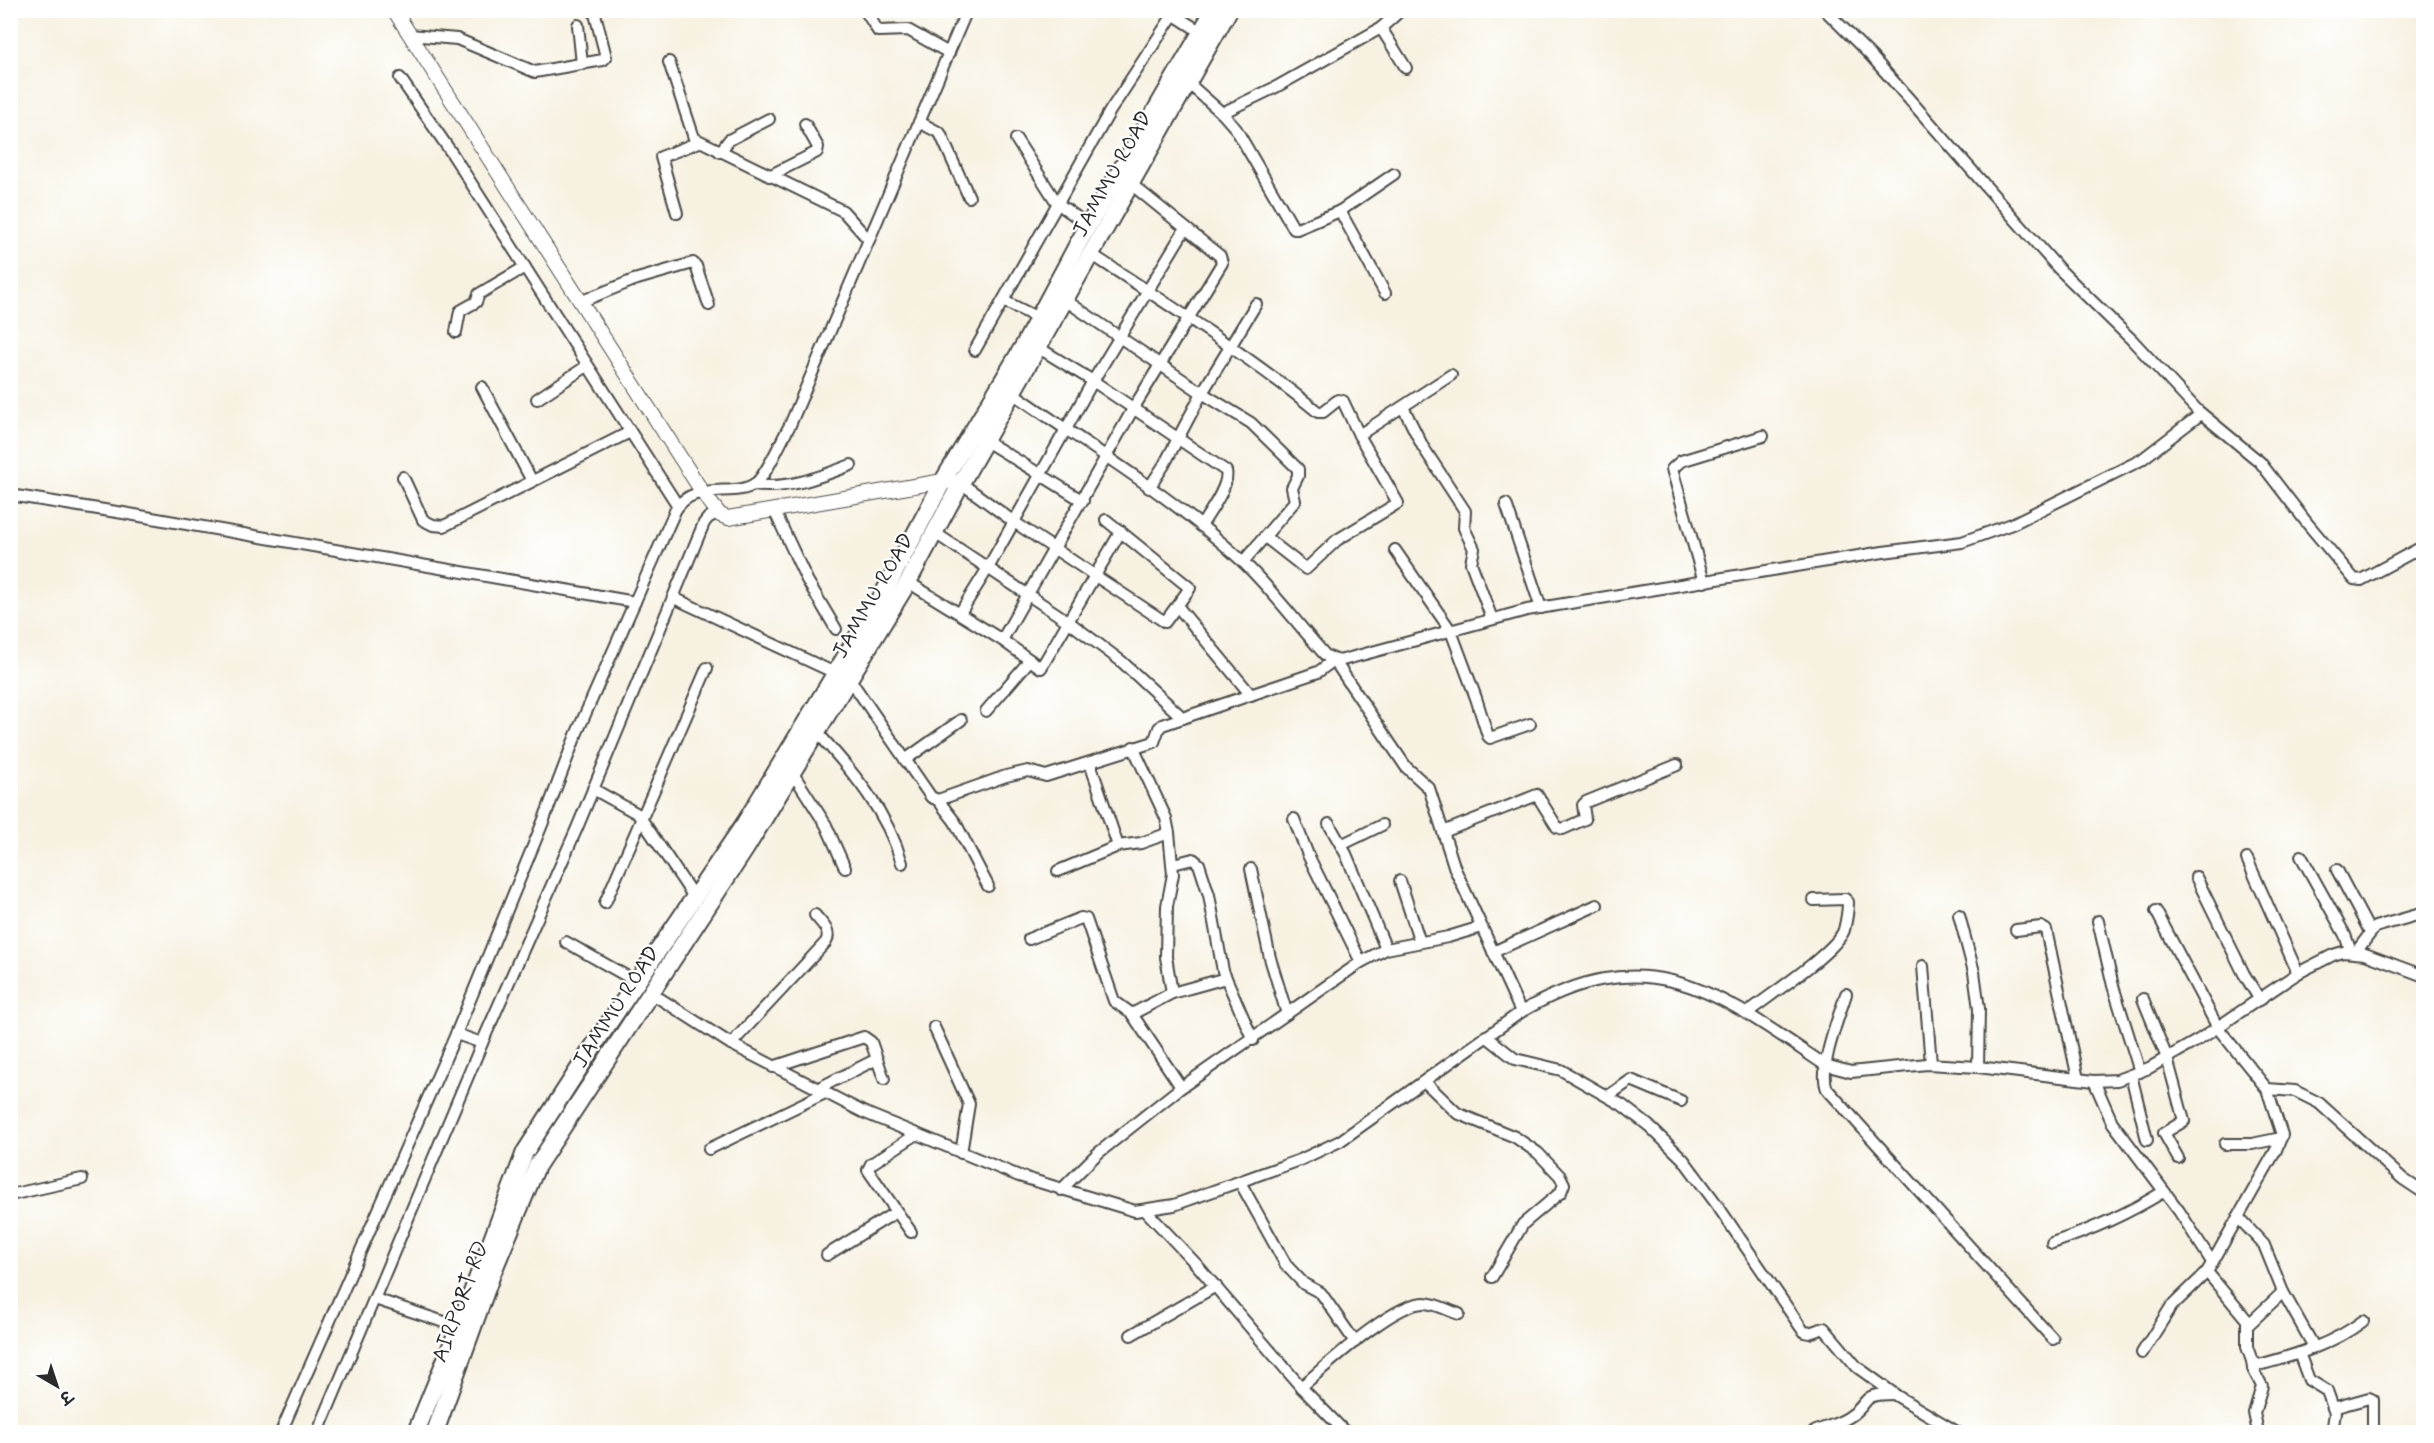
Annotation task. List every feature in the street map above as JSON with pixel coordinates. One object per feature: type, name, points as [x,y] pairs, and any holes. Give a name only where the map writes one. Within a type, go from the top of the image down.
[{"type":"main road","points":[[416,1432],[459,1327],[525,1152],[842,676],[944,481],[1038,318],[1088,225],[1214,10]]},
{"type":"main road","name":"JAMMU ROAD","points":[[527,1187],[537,1166],[746,848],[817,732],[842,676],[908,582],[961,483],[1229,10]]},
{"type":"main road","name":"AIRPORT RD","points":[[435,1432],[492,1274],[527,1187]]},
{"type":"street","points":[[318,1432],[480,1042],[593,789],[708,518],[580,302],[394,10]]},
{"type":"street","points":[[410,35],[457,39],[535,72],[603,60],[607,55],[594,10]]},
{"type":"street","points":[[865,10],[878,31],[908,30],[949,53]]},
{"type":"street","points":[[281,1432],[460,1035],[576,735],[635,602],[700,503],[753,485],[760,479],[790,426],[967,10]]},
{"type":"street","points":[[1222,113],[1268,92],[1381,28],[1401,10]]},
{"type":"street","points":[[1825,10],[1872,57],[2058,268],[2132,340],[2201,414],[2234,438],[2260,462],[2307,523],[2356,580],[2361,580],[2424,546]]},
{"type":"street","points":[[975,350],[1064,209],[1110,111],[1172,14],[1201,32]]},
{"type":"street","points":[[578,25],[582,64]]},
{"type":"street","points":[[1381,28],[1406,68]]},
{"type":"street","points":[[669,62],[692,135],[699,142],[843,211],[869,240]]},
{"type":"street","points":[[400,78],[453,155],[630,432],[700,503],[728,518],[944,481],[961,483],[1014,522],[1163,622],[1167,621],[1190,591],[1189,587],[1106,520]]},
{"type":"street","points":[[1188,83],[1222,113],[1236,129],[1294,229],[1298,230],[1340,211],[1394,174]]},
{"type":"street","points":[[720,152],[729,140],[769,119]]},
{"type":"street","points":[[920,122],[940,132],[969,196]]},
{"type":"street","points":[[769,176],[817,152],[818,147],[805,124]]},
{"type":"street","points":[[1016,140],[1064,209],[1088,225]]},
{"type":"street","points":[[677,213],[661,157],[699,142]]},
{"type":"street","points":[[1002,640],[1083,501],[1133,409],[1222,261],[1220,256],[1131,184]]},
{"type":"street","points":[[1340,211],[1385,293]]},
{"type":"street","points":[[960,614],[1093,381],[1185,229]]},
{"type":"street","points":[[1091,254],[1189,318],[1286,386],[1318,412],[1323,412],[1341,400],[1398,501],[1397,505],[1337,540],[1306,569],[1265,537]]},
{"type":"street","points":[[580,302],[634,280],[693,263],[709,305]]},
{"type":"street","points":[[456,332],[460,312],[476,302],[479,294],[525,267]]},
{"type":"street","points":[[1065,300],[1259,430],[1298,469],[1292,488],[1295,500],[1243,562]]},
{"type":"street","points":[[1006,302],[1038,318]]},
{"type":"street","points":[[1149,488],[1229,346],[1256,303]]},
{"type":"street","points":[[1039,348],[1093,381],[1227,473],[1218,497],[1201,526]]},
{"type":"street","points":[[537,399],[587,366]]},
{"type":"street","points":[[1359,435],[1451,375]]},
{"type":"street","points":[[482,387],[532,481]]},
{"type":"street","points":[[1013,393],[1107,457],[1201,526],[1243,562],[1326,656],[1339,661],[1541,608],[1884,552],[1943,545],[1985,535],[2012,524],[2140,460],[2201,414]]},
{"type":"street","points":[[1403,407],[1423,447],[1465,511],[1464,528],[1474,549],[1471,563],[1492,620]]},
{"type":"street","points":[[404,477],[423,520],[433,525],[444,526],[630,432]]},
{"type":"street","points":[[1704,582],[1672,469],[1681,461],[1763,436]]},
{"type":"street","points":[[986,441],[1083,501]]},
{"type":"street","points":[[753,485],[772,487],[803,482],[851,465]]},
{"type":"street","points":[[10,495],[635,602]]},
{"type":"street","points":[[1506,504],[1541,608]]},
{"type":"street","points":[[774,510],[817,600],[836,629]]},
{"type":"street","points":[[908,582],[1002,640],[1040,668],[1043,667],[1121,531]]},
{"type":"street","points":[[934,533],[1069,622],[1121,661],[1183,717]]},
{"type":"street","points":[[1395,550],[1451,631],[1488,736],[1490,738],[1530,724]]},
{"type":"street","points":[[674,598],[842,676],[931,797],[938,800],[951,816],[988,886]]},
{"type":"street","points":[[1178,607],[1251,695]]},
{"type":"street","points":[[987,711],[1030,660]]},
{"type":"street","points":[[938,800],[1028,771],[1046,776],[1154,742],[1160,726],[1318,672],[1334,660]]},
{"type":"street","points":[[1334,660],[1406,767],[1429,788],[1455,869],[1521,1012]]},
{"type":"street","points":[[605,903],[707,668]]},
{"type":"street","points":[[905,760],[961,720]]},
{"type":"street","points":[[817,732],[852,771],[875,802],[902,862]]},
{"type":"street","points":[[1133,747],[1166,818],[1169,832],[1173,874],[1167,906],[1166,957],[1172,993]]},
{"type":"street","points":[[1090,762],[1118,846]]},
{"type":"street","points":[[1443,832],[1537,795],[1557,827],[1563,829],[1585,819],[1582,808],[1586,802],[1677,765]]},
{"type":"street","points":[[792,772],[826,825],[845,868]]},
{"type":"street","points":[[593,789],[631,809],[642,820],[694,897]]},
{"type":"street","points":[[1294,819],[1308,855],[1361,962]]},
{"type":"street","points":[[1329,824],[1341,845],[1386,949]]},
{"type":"street","points":[[1341,845],[1382,825]]},
{"type":"street","points":[[1058,871],[1118,846],[1141,843],[1169,832]]},
{"type":"street","points":[[2301,856],[2354,952]]},
{"type":"street","points":[[1173,864],[1193,859],[1198,864],[1209,895],[1226,978],[1252,1040]]},
{"type":"street","points":[[2247,859],[2298,973]]},
{"type":"street","points":[[1251,869],[1270,958],[1287,1014]]},
{"type":"street","points":[[2337,870],[2370,932]]},
{"type":"street","points":[[2196,877],[2244,974],[2260,1000]]},
{"type":"street","points":[[1400,881],[1420,942]]},
{"type":"street","points":[[1748,1012],[1818,958],[1844,930],[1848,902],[1845,899],[1814,900]]},
{"type":"street","points":[[1493,952],[1596,905]]},
{"type":"street","points":[[2142,1353],[2171,1307],[2210,1267],[2281,1138],[2281,1131],[2267,1089],[2218,1028],[2156,912]]},
{"type":"street","points":[[2354,952],[2370,932],[2380,925],[2424,913]]},
{"type":"street","points":[[731,1044],[826,942],[828,932],[815,915]]},
{"type":"street","points":[[1959,915],[1974,972],[1979,1009],[1978,1067]]},
{"type":"street","points":[[1029,939],[1081,918],[1086,919],[1114,1001],[1132,1014],[1181,1087]]},
{"type":"street","points":[[2098,921],[2136,1074],[2147,1140]]},
{"type":"street","points":[[1061,1190],[1096,1154],[1181,1087],[1252,1040],[1361,962],[1386,949],[1481,927]]},
{"type":"street","points":[[2016,930],[2041,927],[2048,933],[2078,1079]]},
{"type":"street","points":[[566,942],[637,982]]},
{"type":"street","points":[[651,993],[731,1044],[863,1112],[961,1153],[1061,1190],[1136,1211],[1146,1211],[1174,1205],[1240,1182],[1300,1160],[1340,1141],[1521,1012],[1590,981],[1624,977],[1663,978],[1693,986],[1748,1012],[1825,1065],[1851,1072],[1931,1064],[1978,1067],[2094,1081],[2117,1080],[2136,1074],[2167,1058],[2218,1028],[2298,973],[2333,955],[2354,952],[2375,957],[2424,976]]},
{"type":"street","points":[[1923,966],[1931,1064]]},
{"type":"street","points":[[1132,1014],[1172,993],[1226,978]]},
{"type":"street","points":[[1846,994],[1825,1065],[1824,1082],[1827,1089],[2054,1339]]},
{"type":"street","points":[[2143,999],[2167,1058],[2184,1122],[2164,1133],[2178,1158]]},
{"type":"street","points":[[934,1027],[969,1104],[961,1153]]},
{"type":"street","points":[[460,1035],[480,1042]]},
{"type":"street","points":[[1486,1036],[1515,1059],[1560,1070],[1608,1096],[1649,1126],[1683,1159],[1715,1202],[1798,1326],[1807,1333],[1824,1328],[1852,1362],[1894,1394],[1957,1432]]},
{"type":"street","points":[[773,1066],[864,1037],[871,1042],[884,1079]]},
{"type":"street","points":[[708,1149],[821,1091],[877,1059]]},
{"type":"street","points":[[1608,1096],[1632,1080],[1681,1101]]},
{"type":"street","points":[[2094,1081],[2112,1122],[2179,1211],[2210,1267],[2247,1320],[2247,1347],[2253,1369],[2262,1386],[2254,1413],[2258,1432]]},
{"type":"street","points":[[1425,1082],[1453,1110],[1515,1137],[1538,1153],[1562,1180],[1561,1192],[1523,1224],[1492,1277]]},
{"type":"street","points":[[2267,1089],[2295,1091],[2319,1103],[2403,1179],[2424,1194]]},
{"type":"street","points":[[911,1232],[868,1173],[868,1167],[917,1134]]},
{"type":"street","points":[[2225,1144],[2252,1144],[2281,1138]]},
{"type":"street","points":[[10,1195],[82,1179]]},
{"type":"street","points":[[1240,1182],[1286,1265],[1304,1284],[1321,1293],[1355,1342]]},
{"type":"street","points":[[2052,1243],[2096,1228],[2128,1213],[2163,1192]]},
{"type":"street","points":[[1146,1211],[1216,1286],[1301,1387],[1345,1432]]},
{"type":"street","points":[[827,1255],[896,1212]]},
{"type":"street","points":[[2238,1217],[2264,1245],[2283,1292],[2314,1347]]},
{"type":"street","points":[[1131,1335],[1216,1286]]},
{"type":"street","points":[[2248,1325],[2283,1292]]},
{"type":"street","points":[[375,1299],[459,1327]]},
{"type":"street","points":[[1301,1387],[1355,1342],[1398,1313],[1423,1303],[1459,1314]]},
{"type":"street","points":[[2252,1361],[2259,1365],[2299,1353],[2345,1334],[2363,1321]]},
{"type":"street","points":[[2299,1353],[2308,1378],[2326,1389],[2335,1418],[2332,1432]]},
{"type":"street","points":[[1814,1432],[1847,1418],[1870,1396],[1894,1394]]},
{"type":"street","points":[[2333,1408],[2371,1399],[2374,1404],[2373,1432]]}]
